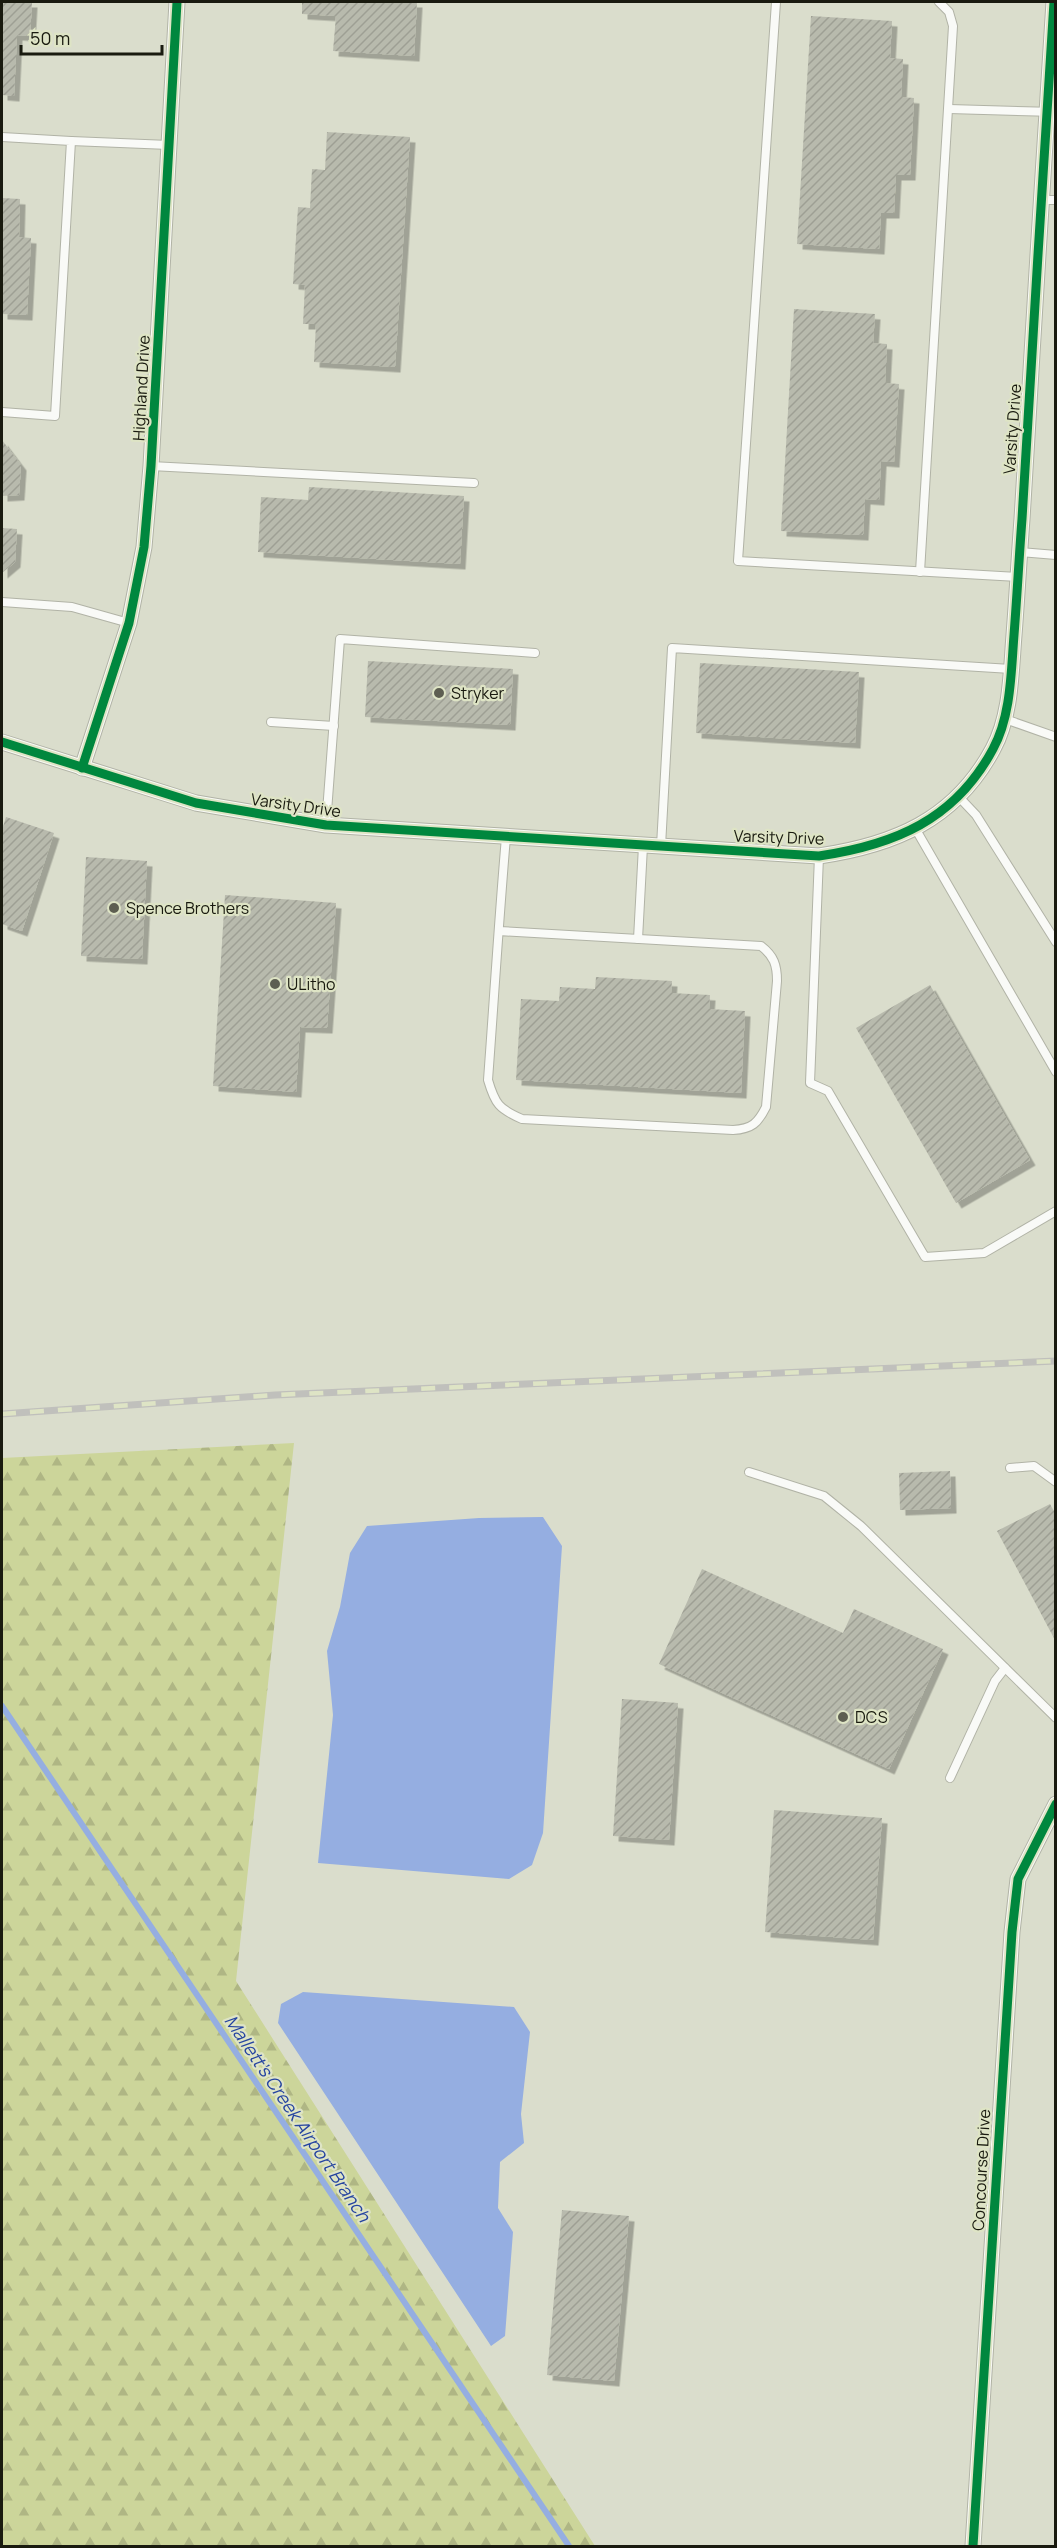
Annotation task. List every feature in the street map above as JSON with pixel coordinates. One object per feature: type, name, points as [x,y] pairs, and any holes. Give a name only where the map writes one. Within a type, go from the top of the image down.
[{"type":"street","name":"Highland Drive","points":[[82,768],[129,623],[144,548],[151,466],[177,2]]},
{"type":"street","name":"Varsity Drive","points":[[2,742],[196,803],[326,825],[819,856],[863,850],[928,822],[957,796],[993,749],[1005,719],[1011,669],[1048,200],[1054,2]]},
{"type":"street","name":"Concourse Drive","points":[[973,2547],[1012,1932],[1018,1879],[1056,1804]]},
{"type":"lane","points":[[776,2],[738,561],[1018,577]]},
{"type":"lane","points":[[920,572],[953,26],[949,12],[939,2]]},
{"type":"lane","points":[[949,109],[1051,112]]},
{"type":"lane","points":[[2,136],[169,145]]},
{"type":"lane","points":[[2,412],[55,416],[71,141]]},
{"type":"lane","points":[[151,466],[474,483]]},
{"type":"lane","points":[[1020,552],[1056,555]]},
{"type":"lane","points":[[2,602],[72,607],[129,623]]},
{"type":"lane","points":[[326,825],[340,639],[535,652]]},
{"type":"lane","points":[[661,846],[672,648],[1011,669]]},
{"type":"lane","points":[[1005,719],[1056,737]]},
{"type":"lane","points":[[271,722],[334,726]]},
{"type":"lane","points":[[957,796],[976,815],[1056,942]]},
{"type":"lane","points":[[915,828],[1056,1072]]},
{"type":"lane","points":[[499,931],[761,946],[770,953],[777,966],[766,1107],[759,1122],[747,1129],[522,1119],[504,1111],[494,1100],[488,1080],[499,931],[506,837]]},
{"type":"lane","points":[[638,939],[643,846]]},
{"type":"lane","points":[[819,856],[810,1083],[828,1090],[925,1257],[984,1253],[1056,1211]]},
{"type":"lane","points":[[1010,1468],[1034,1466],[1056,1482]]},
{"type":"lane","points":[[749,1472],[824,1496],[861,1526],[1056,1718]]},
{"type":"lane","points":[[950,1778],[995,1681],[1005,1668]]},
{"type":"green space","points":[[294,1443],[236,1981],[595,2546],[2,2546],[2,1458]]},
{"type":"water","points":[[543,1517],[562,1546],[543,1833],[532,1865],[509,1879],[318,1863],[333,1715],[327,1651],[340,1607],[350,1553],[367,1526],[479,1518]]},
{"type":"water","points":[[303,1992],[514,2007],[530,2032],[521,2114],[524,2143],[500,2162],[498,2208],[513,2232],[505,2336],[491,2346],[278,2023],[281,2004]]},
{"type":"building","points":[[2,2],[32,2],[30,36],[17,35],[14,96],[2,95]]},
{"type":"building","points":[[302,2],[417,2],[414,56],[333,51],[336,16],[302,14]]},
{"type":"building","points":[[811,16],[892,21],[890,58],[903,59],[901,97],[914,98],[910,175],[896,175],[894,213],[881,213],[879,249],[797,244]]},
{"type":"building","points":[[327,132],[410,137],[395,367],[314,362],[316,324],[303,324],[305,285],[293,284],[298,207],[310,208],[312,169],[325,170]]},
{"type":"building","points":[[2,198],[20,199],[19,237],[31,238],[27,315],[2,314]]},
{"type":"building","points":[[794,309],[875,314],[873,343],[887,344],[885,383],[899,384],[894,462],[881,461],[879,500],[865,499],[863,535],[781,531]]},
{"type":"building","points":[[2,440],[21,465],[19,495],[2,496]]},
{"type":"building","points":[[309,487],[464,496],[460,564],[258,552],[261,497],[308,500]]},
{"type":"building","points":[[2,528],[17,529],[15,562],[2,573]]},
{"type":"building","name":"Stryker","points":[[368,661],[513,669],[510,725],[365,717]]},
{"type":"building","points":[[700,663],[859,672],[855,743],[696,733]]},
{"type":"building","points":[[6,817],[54,833],[22,931],[2,924],[2,830]]},
{"type":"building","name":"Spence Brothers","points":[[86,857],[147,861],[142,959],[81,956]]},
{"type":"building","name":"ULitho","points":[[225,895],[336,903],[327,1028],[300,1027],[296,1092],[213,1086]]},
{"type":"building","points":[[596,977],[672,981],[671,993],[710,995],[709,1009],[745,1011],[741,1093],[516,1080],[521,999],[559,1001],[560,987],[595,989]]},
{"type":"building","points":[[930,985],[1030,1160],[956,1203],[856,1028]]},
{"type":"building","points":[[950,1471],[951,1508],[900,1510],[899,1473]]},
{"type":"building","points":[[1050,1504],[1056,1515],[1056,1642],[997,1531]]},
{"type":"building","name":"DCS","points":[[702,1569],[843,1633],[854,1609],[943,1649],[889,1769],[659,1664]]},
{"type":"building","points":[[622,1699],[678,1703],[669,1840],[613,1836]]},
{"type":"building","points":[[774,1810],[882,1818],[873,1940],[765,1932]]},
{"type":"building","points":[[562,2210],[629,2216],[614,2381],[547,2375]]},
{"type":"waterway","name":"Mallett's Creek Airport Branch","points":[[2,1706],[569,2546]]},
{"type":"railway","points":[[2,1414],[275,1395],[1056,1361]]},
{"type":"cycle path","points":[[82,768],[129,623],[144,547],[151,466],[177,2]]},
{"type":"cycle path","points":[[2,742],[196,803],[326,825],[819,856],[872,845],[897,836],[941,811],[978,774],[993,749],[1003,723],[1009,694],[1054,2]]},
{"type":"cycle path","points":[[973,2546],[1012,1932],[1018,1879],[1056,1804]]},
{"type":"place","name":"Stryker","points":[[439,693]]},
{"type":"place","name":"Spence Brothers","points":[[114,908]]},
{"type":"place","name":"ULitho","points":[[275,984]]},
{"type":"place","name":"DCS","points":[[843,1717]]}]
